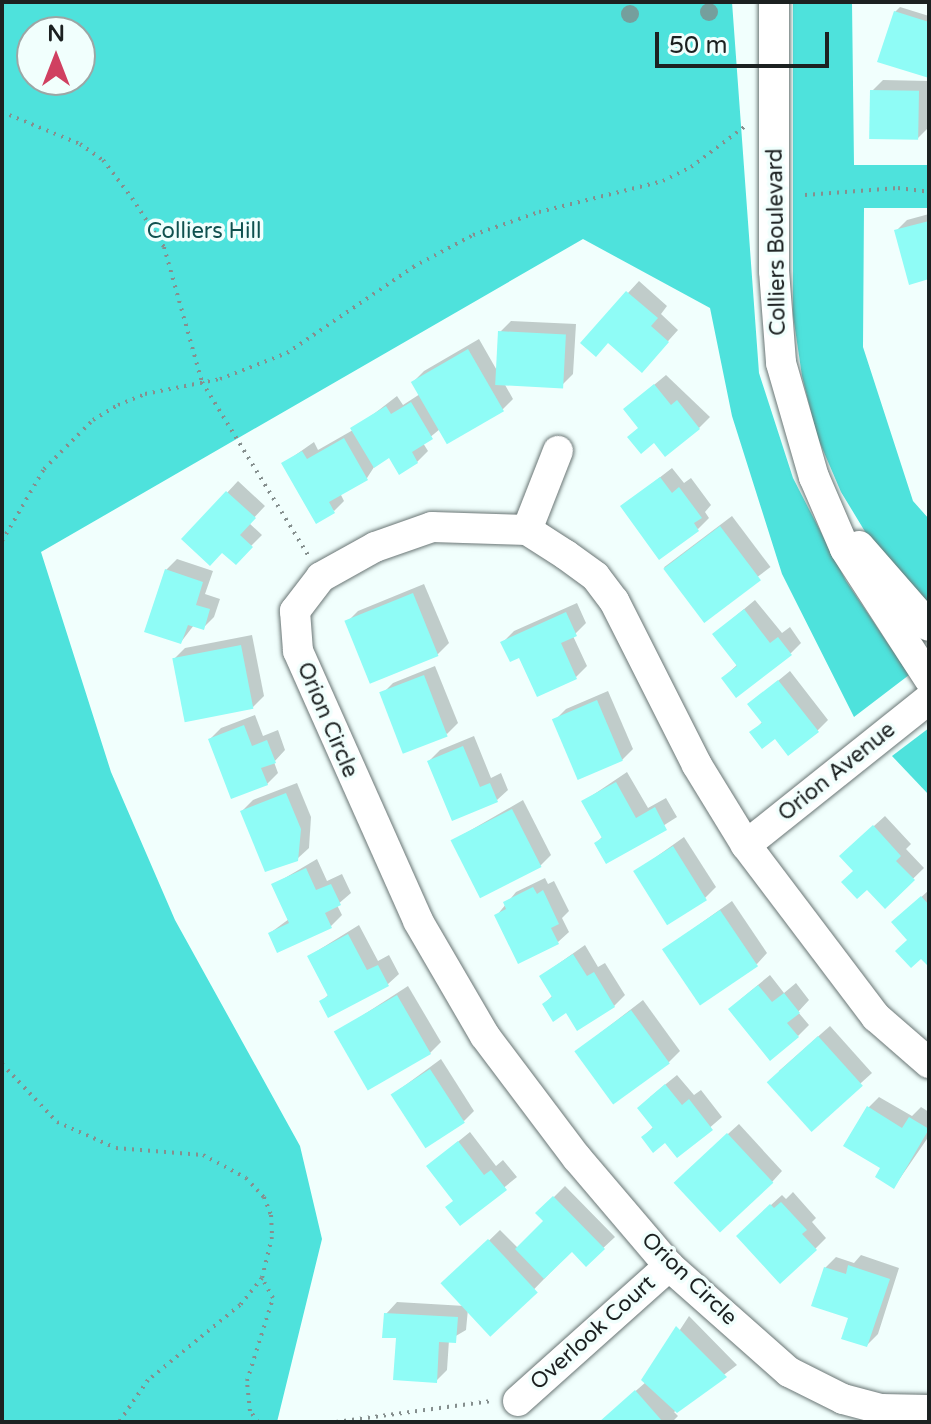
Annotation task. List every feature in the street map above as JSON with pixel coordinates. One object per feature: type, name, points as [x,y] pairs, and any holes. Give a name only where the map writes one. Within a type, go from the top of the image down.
[{"type":"street","name":"Colliers Boulevard","points":[[774,2],[776,319],[788,392],[814,477],[845,549],[929,679]]},
{"type":"street","points":[[558,451],[527,530],[595,576],[614,601],[697,765],[746,845],[876,1017],[929,1063]]},
{"type":"street","name":"Colliers Boulevard","points":[[814,477],[856,543],[929,626]]},
{"type":"street","name":"Orion Circle","points":[[527,530],[432,527],[375,547],[321,577],[295,611],[298,651],[418,921],[485,1036],[577,1158],[669,1266],[789,1372],[843,1399],[881,1409],[929,1410]]},
{"type":"street","name":"Orion Avenue","points":[[746,845],[929,699]]},
{"type":"street","name":"Overlook Court","points":[[518,1401],[669,1266]]},
{"type":"path","points":[[182,2],[200,2]]},
{"type":"path","points":[[2,112],[80,144],[103,160],[132,198],[164,247],[202,382],[321,577]]},
{"type":"path","points":[[2,541],[44,469],[93,420],[145,394],[202,382],[287,353],[413,267],[473,235],[539,212],[663,181],[691,167],[745,124]]},
{"type":"path","points":[[805,195],[898,188],[929,192]]},
{"type":"path","points":[[2,1064],[31,1100],[86,1137],[116,1148],[203,1155],[246,1178],[264,1197],[271,1215],[272,1237],[262,1278],[240,1305],[148,1380],[119,1422]]},
{"type":"path","points":[[258,1422],[247,1397],[251,1365],[273,1298],[262,1278]]},
{"type":"path","points":[[336,1422],[470,1401],[518,1401]]},
{"type":"green space","name":"Colliers Hill","points":[[2,2],[732,2],[759,373],[793,478],[846,581],[909,675],[854,717],[782,574],[732,416],[710,308],[583,239],[41,552],[111,772],[175,920],[300,1146],[322,1239],[277,1422],[2,1422]]},
{"type":"green space","points":[[793,2],[852,2],[854,165],[929,165],[929,208],[864,208],[863,347],[913,501],[929,519],[929,604],[875,548],[841,492],[817,436],[802,376],[793,315]]},
{"type":"green space","points":[[929,728],[929,795],[892,756]]},
{"type":"building","points":[[894,11],[929,22],[929,78],[877,62]]},
{"type":"building","points":[[870,90],[919,91],[918,140],[869,139]]},
{"type":"building","points":[[929,221],[929,279],[909,285],[894,230]]},
{"type":"building","points":[[626,291],[658,318],[651,326],[669,342],[642,373],[608,343],[596,357],[580,343]]},
{"type":"building","points":[[498,331],[566,335],[563,388],[495,385]]},
{"type":"building","points":[[468,349],[504,411],[447,444],[411,382]]},
{"type":"building","points":[[654,384],[671,405],[677,400],[700,429],[665,457],[654,443],[641,454],[627,437],[638,428],[623,409]]},
{"type":"building","points":[[411,402],[433,439],[412,452],[418,463],[399,475],[389,458],[374,468],[350,428],[386,406],[391,414]]},
{"type":"building","points":[[344,438],[368,480],[329,502],[335,513],[316,524],[281,463],[302,451],[307,459]]},
{"type":"building","points":[[660,477],[672,493],[679,487],[702,518],[694,523],[699,531],[659,560],[620,506]]},
{"type":"building","points":[[226,491],[256,518],[240,535],[253,547],[236,565],[222,553],[210,566],[181,539]]},
{"type":"building","points":[[720,526],[761,580],[704,623],[663,569]]},
{"type":"building","points":[[165,569],[203,582],[196,605],[210,609],[204,630],[188,625],[181,644],[144,632]]},
{"type":"building","points":[[413,593],[438,656],[370,684],[344,621]]},
{"type":"building","points":[[744,609],[770,643],[778,637],[792,655],[736,698],[721,678],[737,666],[712,634]]},
{"type":"building","points":[[566,612],[577,636],[561,643],[577,679],[537,697],[519,658],[510,662],[500,642]]},
{"type":"building","points":[[241,645],[253,709],[185,722],[172,658]]},
{"type":"building","points":[[424,675],[448,737],[403,754],[379,692]]},
{"type":"building","points":[[778,680],[819,732],[788,756],[775,739],[762,749],[749,732],[762,723],[747,704]]},
{"type":"building","points":[[597,700],[623,761],[578,780],[552,719]]},
{"type":"building","points":[[244,725],[252,746],[267,740],[276,763],[261,768],[268,785],[231,799],[208,739]]},
{"type":"building","points":[[463,746],[480,787],[490,783],[498,802],[452,821],[427,761]]},
{"type":"building","points":[[616,782],[636,818],[655,807],[667,830],[606,864],[594,843],[602,838],[581,801]]},
{"type":"building","points":[[286,793],[301,829],[298,861],[265,872],[240,811]]},
{"type":"building","points":[[512,809],[542,867],[480,898],[451,840]]},
{"type":"building","points":[[873,825],[901,856],[896,861],[915,880],[885,909],[867,890],[857,899],[841,882],[853,871],[839,856]]},
{"type":"building","points":[[673,846],[707,900],[667,925],[633,871]]},
{"type":"building","points":[[306,868],[316,890],[331,884],[341,905],[325,913],[332,928],[277,953],[268,933],[289,923],[271,884]]},
{"type":"building","points":[[533,887],[537,894],[543,890],[559,924],[551,928],[559,944],[518,964],[494,915],[506,909],[503,902]]},
{"type":"building","points":[[921,896],[929,905],[929,967],[921,959],[911,968],[895,951],[907,940],[891,922]]},
{"type":"building","points":[[720,910],[758,966],[700,1006],[662,949]]},
{"type":"building","points":[[348,934],[367,970],[378,965],[389,986],[328,1018],[319,1001],[328,996],[307,956]]},
{"type":"building","points":[[573,954],[587,976],[594,972],[615,1007],[577,1031],[566,1013],[553,1022],[542,1004],[552,997],[539,976]]},
{"type":"building","points":[[758,985],[772,1002],[784,993],[800,1013],[787,1023],[799,1037],[770,1061],[728,1009]]},
{"type":"building","points":[[397,995],[431,1054],[368,1090],[334,1032]]},
{"type":"building","points":[[631,1010],[670,1063],[613,1105],[574,1051]]},
{"type":"building","points":[[818,1036],[863,1086],[812,1132],[767,1082]]},
{"type":"building","points":[[430,1069],[465,1123],[425,1148],[391,1095]]},
{"type":"building","points":[[665,1084],[682,1105],[689,1099],[713,1130],[677,1158],[665,1143],[653,1153],[641,1137],[653,1128],[637,1108]]},
{"type":"building","points":[[867,1106],[902,1128],[909,1117],[929,1129],[894,1189],[875,1177],[880,1168],[843,1146]]},
{"type":"building","points":[[727,1133],[773,1183],[720,1233],[674,1183]]},
{"type":"building","points":[[458,1141],[484,1175],[491,1170],[507,1190],[460,1226],[445,1207],[453,1201],[426,1166]]},
{"type":"building","points":[[553,1196],[605,1249],[586,1267],[572,1252],[544,1279],[515,1249],[543,1221],[535,1213]]},
{"type":"building","points":[[781,1202],[807,1230],[802,1234],[817,1250],[780,1284],[736,1236],[770,1204],[774,1208]]},
{"type":"building","points":[[488,1239],[538,1292],[490,1337],[440,1283]]},
{"type":"building","points":[[848,1265],[890,1279],[867,1347],[841,1339],[848,1318],[811,1306],[824,1267],[846,1274]]},
{"type":"building","points":[[384,1313],[458,1317],[456,1343],[439,1342],[437,1383],[393,1380],[396,1338],[382,1338]]},
{"type":"building","points":[[676,1326],[727,1377],[677,1413],[641,1380]]},
{"type":"building","points":[[635,1390],[663,1422],[599,1422]]}]
